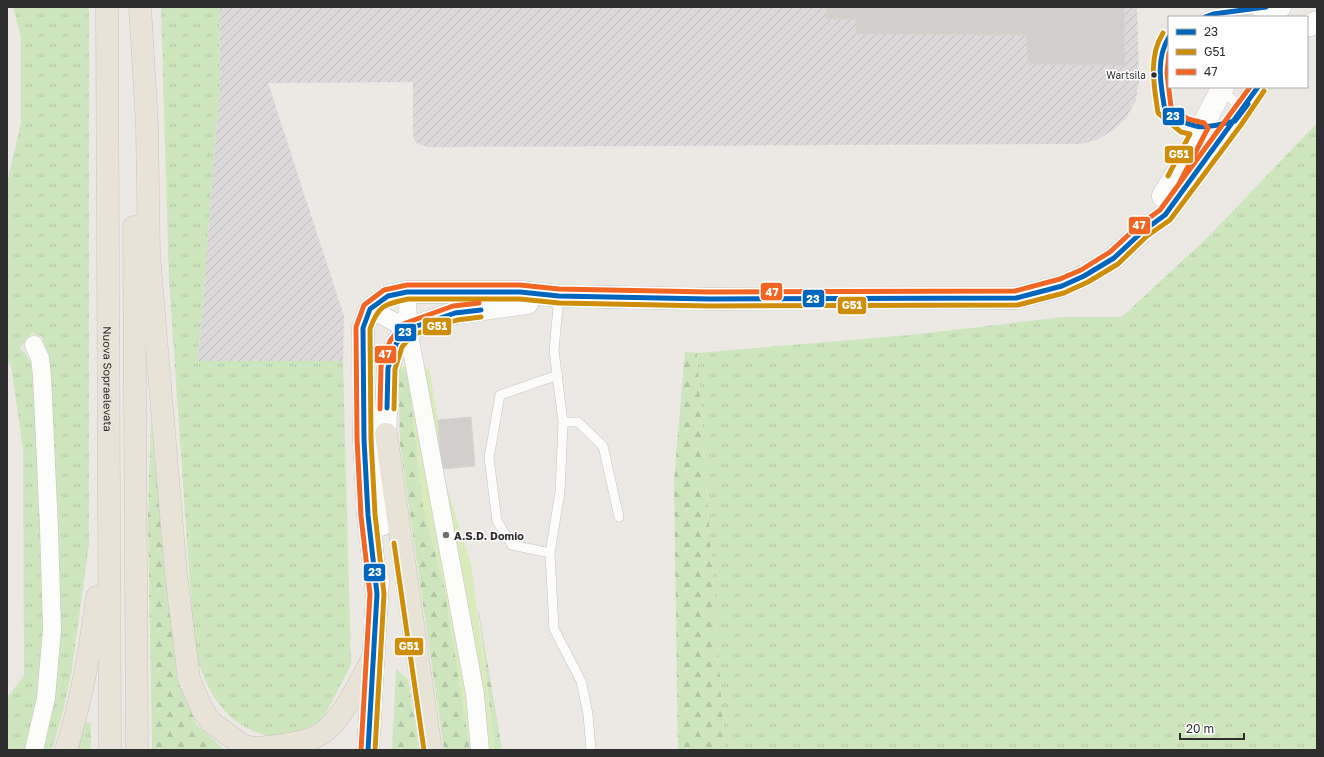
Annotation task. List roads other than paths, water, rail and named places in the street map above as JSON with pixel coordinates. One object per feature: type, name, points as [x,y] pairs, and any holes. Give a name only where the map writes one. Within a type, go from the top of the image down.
[{"type":"highway","name":"Nuova Sopraelevata","points":[[107,7],[110,750]]},
{"type":"highway","points":[[133,7],[137,750]]},
{"type":"highway","points":[[140,7],[147,125],[149,255],[176,574],[189,679],[202,708],[211,722],[242,745],[258,749],[294,744],[314,738],[328,730],[341,713],[373,658]]},
{"type":"highway","points":[[386,434],[431,750]]},
{"type":"highway","points":[[66,750],[76,719],[88,662],[108,527]]},
{"type":"street","points":[[1266,16],[1280,7]]},
{"type":"street","points":[[1143,231],[1156,206],[1177,175],[1221,88]]},
{"type":"street","points":[[377,594],[368,515],[364,440],[363,328],[370,309],[388,296],[407,292],[520,292],[560,296],[709,299],[1016,298],[1062,286],[1084,276],[1114,258],[1143,231],[1165,215],[1241,114],[1257,88]]},
{"type":"street","points":[[407,292],[408,329],[475,694],[480,750]]},
{"type":"street","points":[[368,750],[386,434],[388,368],[396,344],[408,329],[455,313],[524,304],[560,296]]},
{"type":"street","points":[[370,309],[408,329]]},
{"type":"street","points":[[34,345],[40,358],[42,376],[50,528],[52,629],[46,698],[34,750]]},
{"type":"lane","points":[[1211,14],[1266,7]]},
{"type":"lane","points":[[1168,38],[1162,49],[1160,78],[1165,111],[1185,126],[1201,129],[1241,114],[1234,101],[1221,88]]},
{"type":"lane","points":[[560,296],[554,350],[563,422],[560,492],[550,553],[554,629],[581,682],[588,714],[591,750]]},
{"type":"lane","points":[[550,553],[512,545],[497,521],[489,458],[500,395],[558,375]]},
{"type":"lane","points":[[563,422],[578,422],[604,446],[619,516]]},
{"type":"place","name":"Wartsila","points":[[1154,75]]},
{"type":"place","name":"A.S.D. Domio","points":[[446,535]]}]
